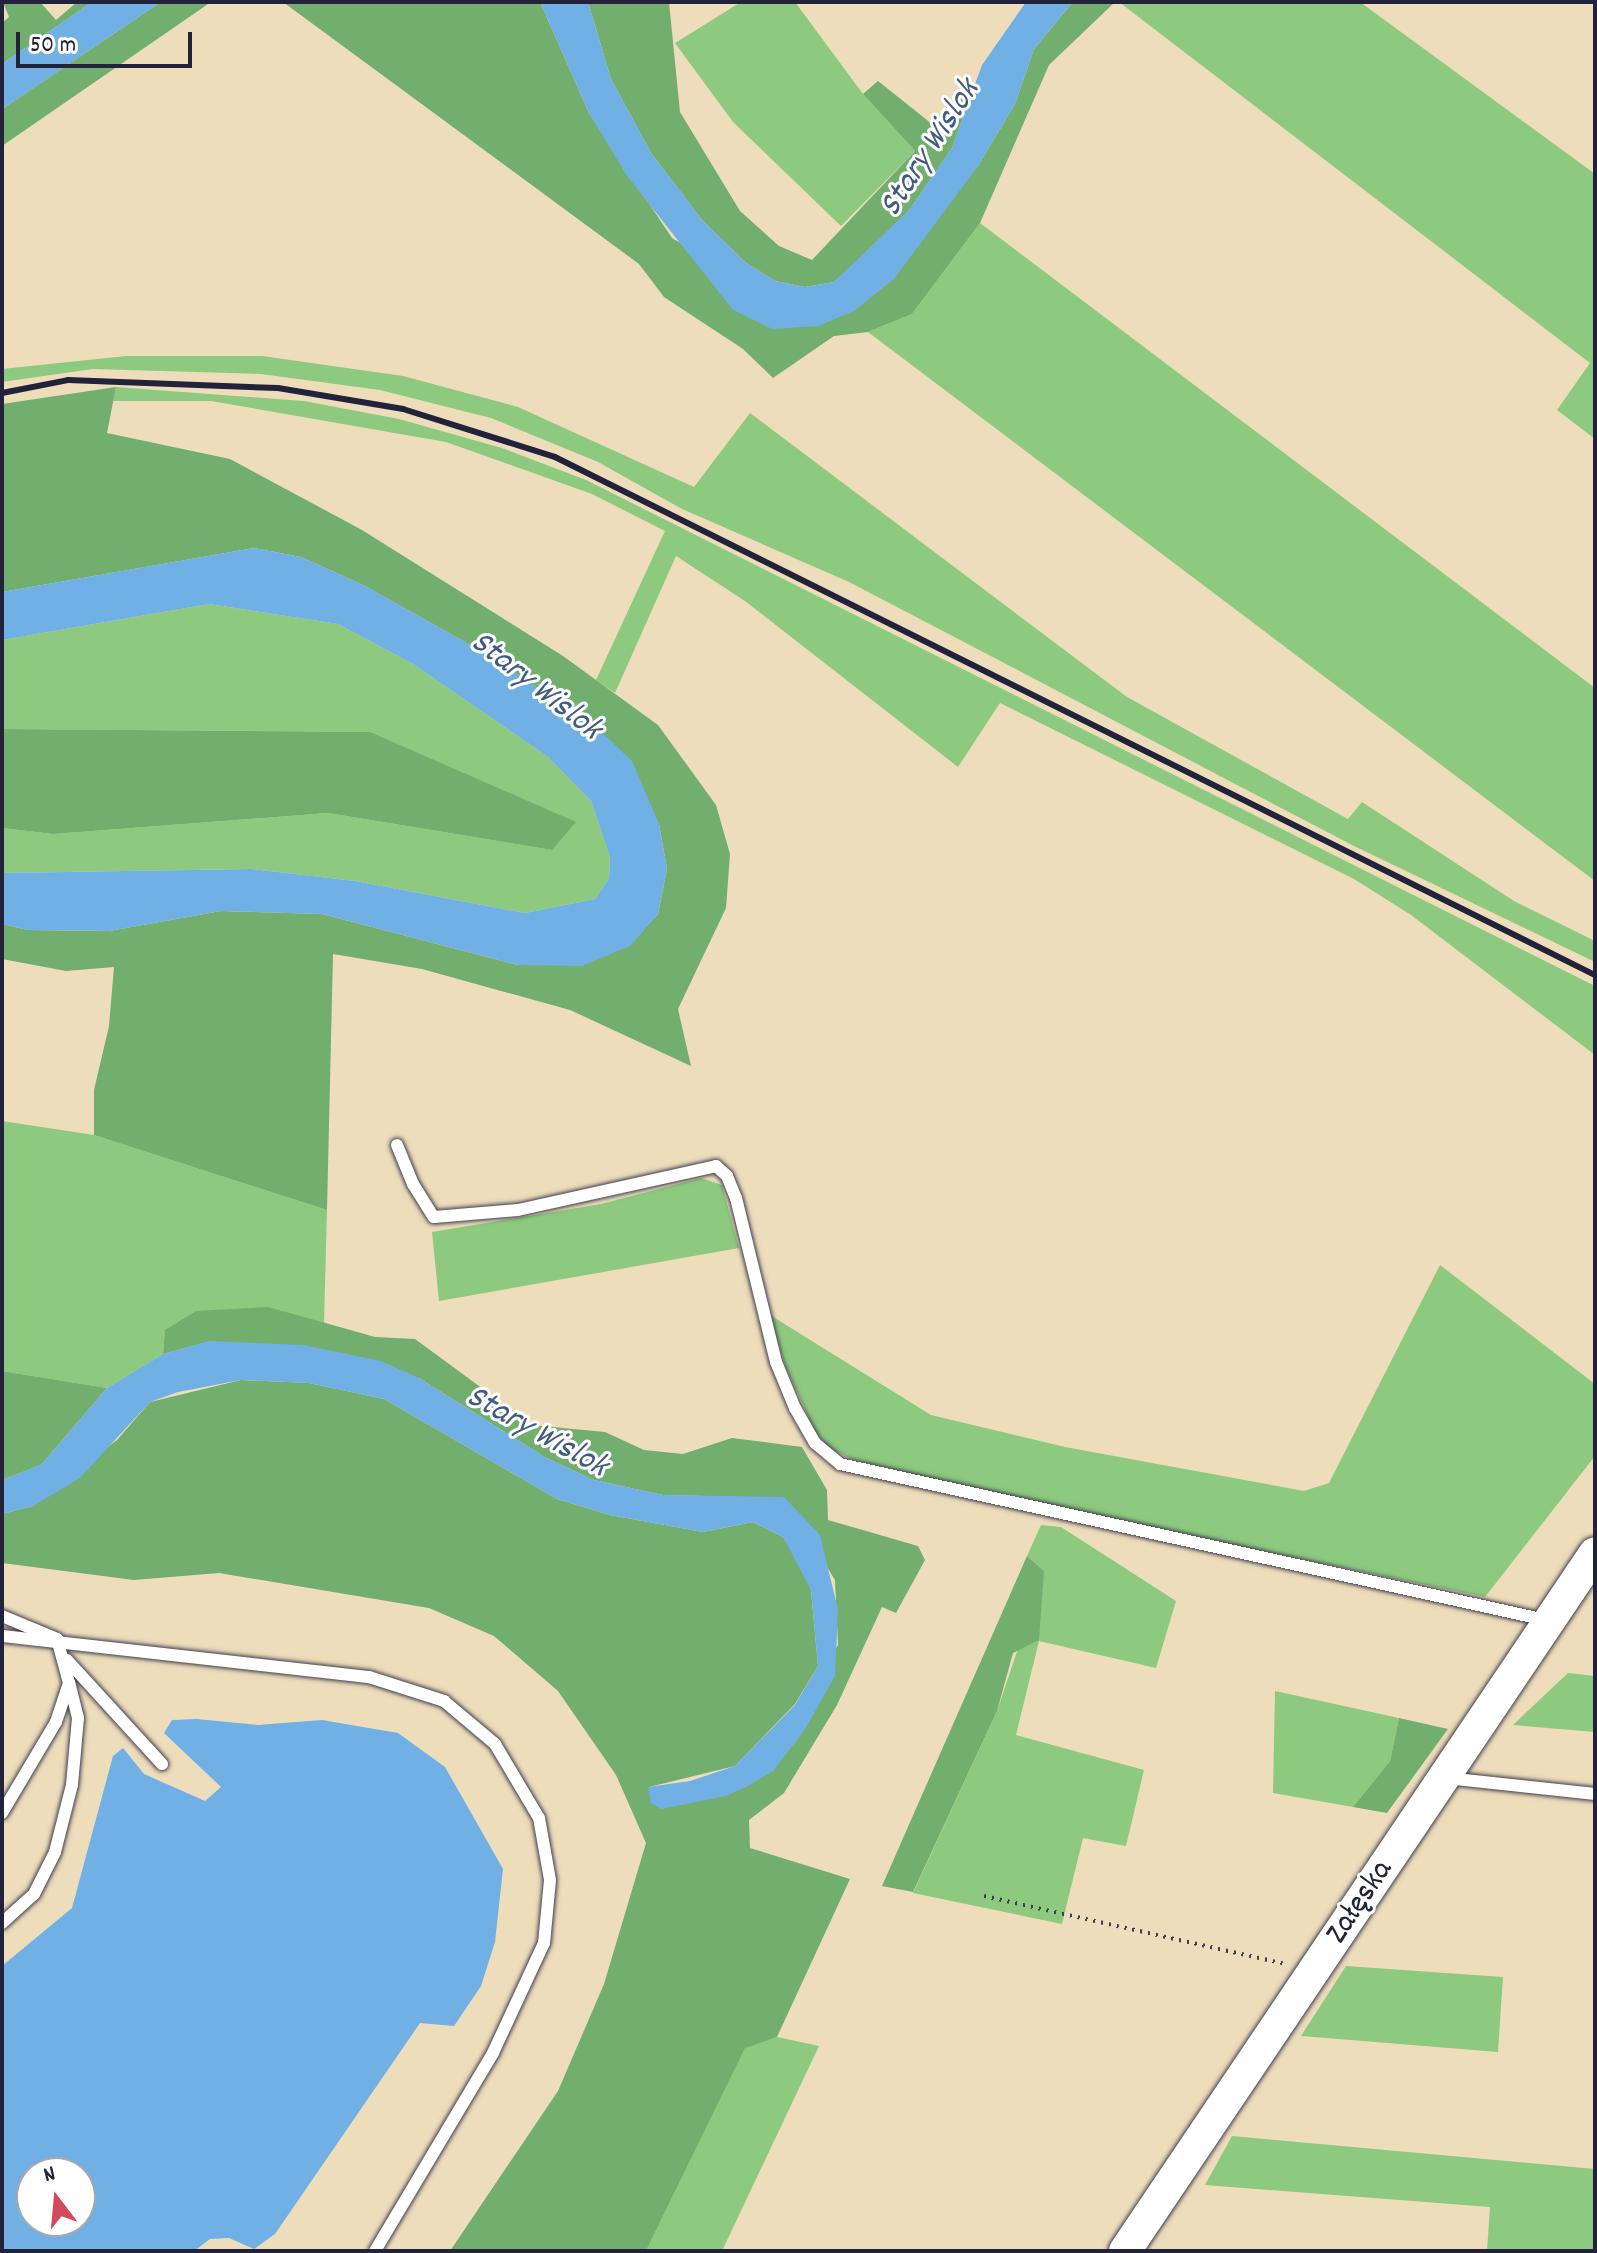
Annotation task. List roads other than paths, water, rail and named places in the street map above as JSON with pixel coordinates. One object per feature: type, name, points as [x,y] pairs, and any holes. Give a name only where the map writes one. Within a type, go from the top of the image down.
[{"type":"street","name":"Załęska","points":[[1125,2251],[1595,1553]]},
{"type":"lane","points":[[397,1145],[413,1184],[434,1217],[518,1210],[716,1166],[727,1176],[736,1198],[776,1362],[795,1408],[815,1443],[840,1464],[1549,1621]]},
{"type":"lane","points":[[2,1616],[57,1639],[65,1658],[77,1731],[72,1785],[55,1852],[34,1894],[2,1923]]},
{"type":"lane","points":[[2,1636],[57,1639],[369,1677],[444,1701],[495,1744],[539,1818],[550,1880],[544,1943],[493,2053],[375,2251]]},
{"type":"lane","points":[[65,1658],[162,1764]]},
{"type":"lane","points":[[2,1813],[56,1722],[69,1683]]},
{"type":"lane","points":[[1446,1778],[1595,1794]]},
{"type":"water","points":[[92,2],[161,2],[2,109],[2,64]]},
{"type":"water","points":[[540,2],[588,2],[611,79],[651,153],[702,220],[745,262],[775,281],[805,287],[834,282],[910,209],[952,148],[982,65],[1026,2],[1073,2],[1034,49],[1015,104],[978,166],[894,279],[854,311],[818,326],[772,329],[733,310],[627,176],[589,113]]},
{"type":"water","name":"Stary Wislok","points":[[254,548],[301,557],[363,585],[483,652],[594,725],[632,761],[659,824],[667,869],[658,914],[630,946],[582,966],[518,965],[322,914],[221,911],[109,931],[28,930],[2,924],[2,873],[251,869],[355,881],[525,913],[595,899],[609,879],[610,857],[591,801],[548,757],[413,664],[338,624],[209,604],[2,640],[2,592]]},
{"type":"water","points":[[210,1341],[303,1345],[381,1361],[419,1378],[546,1458],[594,1480],[663,1495],[784,1497],[820,1535],[838,1610],[835,1676],[804,1731],[773,1771],[746,1787],[726,1796],[661,1809],[651,1803],[648,1787],[690,1781],[735,1766],[795,1705],[818,1666],[811,1590],[783,1537],[753,1522],[703,1532],[610,1515],[557,1499],[384,1399],[309,1383],[241,1380],[178,1392],[150,1402],[80,1478],[33,1506],[2,1514],[2,1480],[41,1465],[107,1388],[163,1354]]},
{"type":"water","points":[[197,1719],[258,1725],[322,1720],[398,1733],[445,1767],[503,1869],[495,1942],[481,1986],[454,2026],[420,2023],[275,2234],[254,2249],[229,2238],[210,2239],[194,2251],[2,2251],[2,1966],[72,1908],[113,1756],[123,1748],[144,1774],[205,1801],[221,1787],[164,1733],[172,1720]]},
{"type":"railway","points":[[2,393],[68,380],[278,388],[403,409],[555,457],[1595,975]]}]
